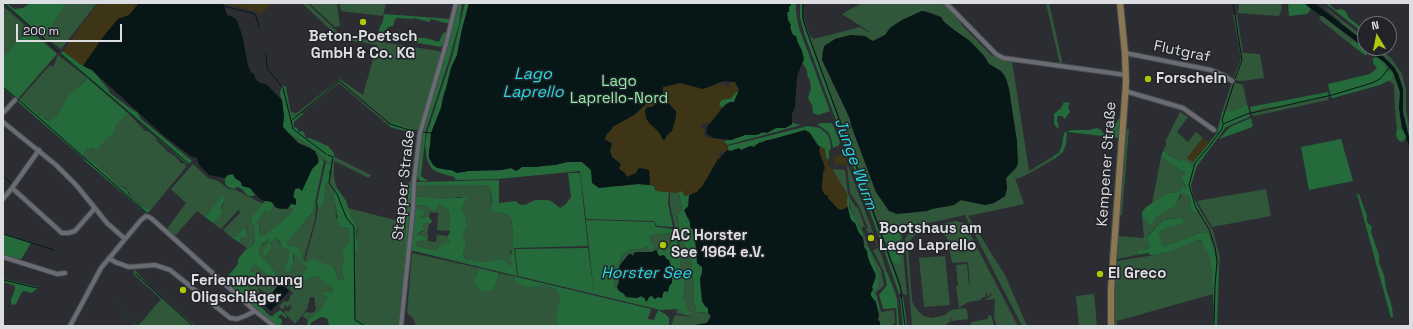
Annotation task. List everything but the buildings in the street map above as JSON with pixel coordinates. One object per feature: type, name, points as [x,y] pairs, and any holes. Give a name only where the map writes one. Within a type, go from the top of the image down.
[{"type":"main road","name":"Kempener Straße","points":[[1111,326],[1110,305],[1112,270],[1126,75],[1120,3]]},
{"type":"street","name":"Stapper Straße","points":[[403,325],[413,210],[414,181],[420,133],[446,44],[456,3]]},
{"type":"street","points":[[946,3],[996,54],[1003,58],[1126,75]]},
{"type":"street","name":"Flutgraf","points":[[1125,53],[1211,70],[1232,81]]},
{"type":"street","points":[[1125,92],[1183,108],[1214,130]]},
{"type":"street","points":[[3,113],[15,100]]},
{"type":"street","points":[[3,122],[39,150],[66,174],[107,223],[125,239]]},
{"type":"street","points":[[3,199],[39,150]]},
{"type":"street","points":[[12,188],[62,233],[68,234],[75,231],[95,208]]},
{"type":"street","points":[[70,326],[101,268],[146,216],[149,216],[254,311],[274,326]]},
{"type":"street","points":[[3,258],[57,274],[65,273]]},
{"type":"street","points":[[109,258],[129,267],[155,266],[170,270],[230,318],[237,319],[254,311]]},
{"type":"green space","points":[[3,3],[7,3],[14,9],[23,8],[30,3],[67,3],[46,32],[37,33]]},
{"type":"green space","points":[[67,3],[97,3],[61,49],[49,40],[47,42],[37,33],[46,32],[51,27]]},
{"type":"green space","points":[[302,3],[307,3],[339,33],[338,37]]},
{"type":"green space","points":[[309,3],[337,3],[340,26],[335,27]]},
{"type":"green space","points":[[339,3],[386,3],[383,16],[341,11]]},
{"type":"green space","points":[[458,3],[462,3],[459,24],[426,130],[421,176],[428,181],[421,181],[417,177],[421,134],[443,63]]},
{"type":"green space","points":[[465,3],[469,3],[468,9],[457,55],[451,68],[448,85],[443,95],[441,108],[431,133],[429,158],[448,170],[461,172],[502,170],[511,168],[516,171],[522,167],[555,165],[567,162],[582,162],[591,170],[593,180],[619,186],[638,184],[650,185],[654,186],[655,190],[657,191],[669,192],[668,203],[673,227],[657,226],[654,221],[586,219],[580,171],[498,179],[456,180],[454,177],[432,169],[427,160],[425,145],[427,133],[452,57]]},
{"type":"green space","points":[[791,3],[796,3],[799,28],[830,111],[818,115],[813,113],[812,105],[808,98],[811,88],[810,81],[806,68],[802,63],[802,51],[796,37],[793,36],[788,20],[787,12]]},
{"type":"green space","points":[[800,3],[802,3],[802,18],[807,33],[902,294],[899,294],[805,36],[800,18]]},
{"type":"green space","points":[[803,3],[804,19],[810,36],[814,39],[860,27],[870,32],[842,14],[862,3],[945,3],[959,17],[956,19],[960,20],[961,24],[992,56],[995,55],[1000,59],[1012,61],[1029,171],[1052,157],[1054,159],[1028,174],[1017,179],[1016,177],[1015,178],[1024,204],[968,216],[1005,275],[1027,326],[1022,326],[965,215],[901,229],[907,295],[903,294],[892,263],[895,265],[900,257],[897,250],[901,249],[900,232],[891,230],[890,228],[881,231],[803,18]],"holes":[[[922,11],[941,17],[944,22],[970,41],[984,56],[989,64],[1004,74],[1009,89],[1017,142],[1017,165],[1006,178],[1007,188],[1005,196],[994,203],[985,205],[961,200],[954,205],[907,213],[879,196],[876,192],[850,119],[822,57],[823,51],[835,39],[851,35],[865,36],[873,41],[885,35],[890,28],[902,20]]]},
{"type":"green space","points":[[1046,3],[1049,3],[1063,65],[1060,65]]},
{"type":"green space","points":[[1239,3],[1281,3],[1282,8],[1279,16],[1237,13]]},
{"type":"green space","points":[[1288,3],[1304,3],[1311,9],[1307,14],[1289,16]]},
{"type":"green space","points":[[1325,3],[1328,3],[1336,10],[1344,10],[1348,17],[1357,24],[1357,28]]},
{"type":"green space","points":[[3,6],[29,29],[3,57]]},
{"type":"green space","points":[[1325,7],[1357,32],[1357,36],[1342,24]]},
{"type":"green space","points":[[384,14],[451,19],[450,24],[431,19],[429,22],[414,18],[398,18],[395,19],[393,26],[388,27],[387,30],[383,31],[385,33],[396,32],[410,35],[414,32],[416,33],[417,38],[426,38],[439,42],[443,33],[445,32],[447,35],[444,44],[441,47],[378,36]]},
{"type":"green space","points":[[1233,14],[1237,15],[1243,53],[1260,54],[1264,78],[1241,81],[1233,80],[1241,59]]},
{"type":"green space","points":[[1321,15],[1356,42],[1351,41],[1349,43],[1319,19]]},
{"type":"green space","points":[[29,29],[57,54],[17,100],[3,88],[3,57]]},
{"type":"green space","points":[[348,37],[439,51],[441,53],[439,54],[417,129],[402,126],[393,122],[388,125],[339,83],[303,112],[295,116],[291,115],[290,111],[294,113],[298,112],[340,79],[363,95],[377,45],[340,39]]},
{"type":"green space","points":[[1352,41],[1357,43],[1357,49],[1349,43]]},
{"type":"green space","points":[[63,51],[80,64],[92,70],[110,93],[137,112],[141,119],[192,161],[188,165],[60,54]]},
{"type":"green space","points":[[441,53],[419,130],[413,181],[411,181],[417,132],[400,130],[390,127],[388,124],[391,122],[399,123],[402,126],[417,129],[439,54]]},
{"type":"green space","points":[[58,55],[86,77],[86,79],[75,90],[57,115],[49,121],[32,109],[21,98],[50,65],[53,67]]},
{"type":"green space","points":[[1382,56],[1389,56],[1391,58],[1402,74],[1406,90],[1406,110],[1410,129],[1410,141],[1403,113],[1403,89],[1398,74]]},
{"type":"green space","points":[[1378,57],[1385,63],[1386,70],[1394,74],[1392,79],[1380,85],[1333,98],[1331,97],[1328,84],[1370,74],[1377,68],[1373,63],[1373,59]]},
{"type":"green space","points":[[1385,63],[1393,72],[1400,92],[1400,114],[1402,128],[1397,129],[1394,85],[1389,80],[1392,79],[1394,75],[1386,70]]},
{"type":"green space","points":[[86,77],[129,114],[116,126],[113,134],[106,139],[99,149],[95,150],[88,148],[83,158],[18,102],[21,98],[39,115],[43,116],[49,121],[57,115],[69,95],[85,81]]},
{"type":"green space","points":[[1232,82],[1243,85],[1247,104],[1231,112],[1222,112]]},
{"type":"green space","points":[[282,85],[286,87],[291,115],[295,116],[300,113],[304,113],[294,122],[294,127],[297,128],[299,132],[303,131],[306,138],[310,138],[328,146],[334,153],[335,160],[330,162],[326,160],[309,145],[288,133],[283,127],[284,117],[280,93]]},
{"type":"green space","points":[[736,92],[738,92],[734,102],[727,103],[722,108],[720,107],[719,104],[721,100],[731,98]]},
{"type":"green space","points":[[1328,92],[1329,96],[1311,101],[1277,108],[1266,107],[1251,112],[1250,107]]},
{"type":"green space","points":[[1329,96],[1328,100],[1254,116],[1251,112],[1266,107],[1277,108]]},
{"type":"green space","points":[[1064,102],[1070,103],[1068,107],[1070,112],[1065,119],[1062,116],[1058,116],[1057,120],[1059,127],[1057,128],[1054,124],[1054,114],[1061,108]]},
{"type":"green space","points":[[1247,104],[1250,115],[1249,117],[1226,127],[1197,166],[1191,185],[1193,196],[1199,208],[1198,213],[1194,212],[1190,208],[1191,204],[1189,196],[1181,193],[1175,207],[1168,209],[1157,216],[1151,224],[1149,224],[1142,216],[1142,212],[1146,207],[1168,193],[1180,192],[1182,187],[1186,187],[1181,178],[1186,173],[1161,157],[1163,151],[1179,161],[1184,160],[1192,166],[1193,162],[1217,133],[1222,112],[1231,112]]},
{"type":"green space","points":[[1180,112],[1188,117],[1177,132],[1188,142],[1196,132],[1203,138],[1187,158],[1193,162],[1192,166],[1179,161],[1163,151],[1166,145],[1166,140]]},
{"type":"green space","points":[[129,114],[145,131],[148,131],[168,152],[175,156],[181,163],[185,164],[186,167],[154,206],[148,209],[133,199],[126,188],[119,186],[97,165],[87,158],[85,161],[83,158],[88,148],[93,150],[99,149],[106,139],[113,134],[116,126]]},
{"type":"green space","points":[[1251,118],[1253,126],[1250,128],[1219,139],[1230,127]]},
{"type":"green space","points":[[1118,119],[1121,119],[1120,138],[1067,132],[1066,144],[1063,152],[1054,159],[1053,158],[1053,156],[1059,153],[1064,133],[1071,130],[1089,130],[1097,128],[1104,134],[1109,135],[1112,125],[1117,122]]},
{"type":"green space","points":[[1120,119],[1111,257],[1109,258],[1118,138]]},
{"type":"green space","points":[[792,123],[801,125],[727,145],[723,141],[745,135],[768,132],[776,128],[785,128],[792,125]]},
{"type":"green space","points":[[831,123],[833,125],[840,142],[839,145],[833,148],[828,132],[817,124]]},
{"type":"green space","points":[[808,126],[820,128],[827,134],[830,140],[831,149],[829,150],[829,159],[827,160],[823,148],[819,146],[810,133],[805,131],[764,141],[755,145],[755,147],[752,146],[741,150],[728,150],[728,146]]},
{"type":"green space","points":[[1402,128],[1406,138],[1402,142],[1398,140],[1396,135],[1397,129]]},
{"type":"green space","points":[[1126,129],[1129,129],[1122,215],[1120,215]]},
{"type":"green space","points":[[288,133],[309,145],[326,160],[335,160],[335,157],[371,175],[369,178],[334,161],[334,178],[337,188],[335,189],[336,217],[345,228],[350,229],[351,242],[343,250],[342,254],[344,260],[341,271],[344,280],[338,280],[334,267],[307,263],[301,259],[302,254],[288,245],[287,242],[292,235],[298,231],[313,212],[315,201],[315,219],[304,259],[305,261],[318,208],[323,203],[326,193],[326,182],[330,175],[329,164],[323,159],[319,161],[311,148],[299,143]]},
{"type":"green space","points":[[1341,139],[1353,181],[1309,190],[1301,147]]},
{"type":"green space","points":[[87,157],[119,186],[127,190],[129,195],[139,204],[148,209],[154,206],[147,214],[85,161]]},
{"type":"green space","points":[[1161,157],[1186,173],[1182,180],[1186,188],[1181,189],[1180,192],[1168,193],[1152,204]]},
{"type":"green space","points":[[322,159],[324,161],[313,212],[287,242],[289,246],[294,246],[299,249],[299,252],[302,253],[301,259],[307,263],[311,259],[334,267],[338,280],[344,280],[341,271],[344,260],[342,254],[343,250],[350,242],[350,229],[340,226],[338,222],[334,194],[335,189],[337,188],[346,201],[351,216],[357,226],[356,239],[359,243],[355,255],[357,261],[355,297],[357,320],[376,326],[329,326],[328,320],[321,317],[307,326],[308,320],[322,308],[325,301],[328,299],[322,295],[322,293],[332,293],[333,289],[316,276],[303,280],[301,278],[302,275],[307,268],[298,258],[296,253],[293,254],[293,263],[290,272],[286,271],[285,266],[289,258],[289,253],[288,250],[282,247],[279,240],[276,238],[271,242],[271,247],[267,254],[263,254],[263,252],[269,239],[263,243],[259,252],[277,275],[283,279],[275,284],[271,282],[263,271],[256,265],[251,268],[250,271],[259,273],[263,277],[263,280],[259,282],[252,278],[247,282],[248,287],[257,303],[270,316],[273,316],[280,310],[287,316],[286,318],[281,314],[278,317],[282,320],[281,326],[275,326],[226,281],[228,276],[238,264],[238,259],[245,250],[252,246],[255,240],[255,228],[250,219],[265,201],[270,201],[274,205],[269,213],[266,210],[263,212],[256,224],[259,224],[260,237],[275,227],[293,211],[293,208],[289,208],[294,198],[293,193],[295,189],[302,189],[312,169]]},
{"type":"green space","points":[[326,162],[331,168],[329,172],[330,178],[326,183],[326,193],[323,203],[321,207],[318,208],[317,201]]},
{"type":"green space","points":[[193,164],[208,178],[218,181],[229,189],[236,190],[263,204],[250,219],[255,228],[255,238],[252,246],[248,249],[240,243],[240,239],[244,237],[246,226],[235,236],[231,237],[223,230],[240,213],[239,209],[221,229],[213,223],[220,214],[225,199],[205,217],[197,211],[175,236],[167,229],[186,203],[171,189]]},
{"type":"green space","points":[[847,166],[849,168],[887,272],[884,272],[873,250],[878,248],[872,232],[868,233],[866,229],[868,228],[859,206],[850,193]]},
{"type":"green space","points":[[832,169],[845,170],[848,194],[855,206],[858,208],[865,227],[862,227],[862,230],[858,225],[855,216],[853,215],[846,192]]},
{"type":"green space","points":[[568,173],[580,174],[588,246],[514,248],[517,276],[410,250],[414,210],[416,209],[424,212],[423,215],[419,216],[419,218],[429,217],[432,221],[430,224],[423,224],[422,226],[424,229],[416,235],[425,237],[426,240],[416,242],[416,246],[437,251],[440,246],[450,241],[447,238],[450,232],[450,217],[448,209],[439,205],[436,210],[433,210],[427,206],[414,205],[415,196],[446,199],[451,197],[465,197],[468,199],[462,209],[466,218],[467,226],[463,235],[466,244],[463,254],[465,259],[483,262],[498,259],[503,260],[509,265],[512,264],[510,257],[513,248],[511,219],[508,215],[493,211],[490,186],[415,185],[416,182],[499,180],[499,203],[516,201],[522,205],[535,200],[547,200],[551,201],[560,208],[566,204],[571,197]]},
{"type":"green space","points":[[233,174],[235,178],[241,182],[242,186],[250,188],[255,195],[249,196],[238,187],[234,189],[228,187],[225,183],[225,179],[226,176]]},
{"type":"green space","points":[[409,182],[413,182],[399,321]]},
{"type":"green space","points":[[415,185],[490,186],[491,202],[497,212],[508,215],[511,219],[513,248],[510,252],[512,264],[509,265],[498,259],[483,262],[465,259],[463,254],[466,244],[463,235],[467,226],[466,218],[462,209],[468,199],[463,197],[451,197],[446,199],[415,196]]},
{"type":"green space","points":[[1266,189],[1271,216],[1212,227],[1197,201]]},
{"type":"green space","points":[[681,191],[690,195],[689,205],[686,208],[686,215],[693,230],[697,263],[702,267],[700,279],[702,301],[708,308],[708,313],[697,312],[693,301],[694,290],[691,260],[682,240],[677,215],[682,210],[679,192]]},
{"type":"green space","points":[[670,192],[679,192],[682,210],[677,215],[677,218],[686,249],[691,260],[694,290],[693,301],[695,308],[700,313],[708,313],[711,315],[710,320],[706,323],[690,326],[671,326],[675,315],[694,317],[676,313],[677,309],[686,315],[690,311],[682,299],[684,294],[685,278],[682,276],[680,267],[681,252],[670,205]]},
{"type":"green space","points":[[1181,193],[1186,193],[1189,196],[1191,204],[1190,208],[1199,211],[1199,208],[1213,231],[1220,258],[1219,269],[1211,237],[1202,232],[1163,248],[1159,233],[1162,230],[1183,223],[1177,218],[1163,220],[1149,234],[1147,240],[1150,247],[1149,248],[1136,253],[1136,255],[1118,259],[1118,236],[1144,238],[1142,216],[1149,224],[1157,216],[1168,209],[1173,208],[1181,197]]},
{"type":"green space","points":[[1357,194],[1359,194],[1367,216],[1367,222],[1372,227],[1371,232],[1379,255],[1379,263],[1384,275],[1386,288],[1392,307],[1393,317],[1391,318]]},
{"type":"green space","points":[[222,197],[225,199],[221,208],[222,213],[213,223],[205,217]]},
{"type":"green space","points":[[847,197],[853,215],[855,216],[858,225],[864,234],[862,236],[850,218],[847,206]]},
{"type":"green space","points":[[274,205],[279,209],[293,208],[293,211],[275,227],[260,237],[260,227],[255,224],[265,210],[269,212]]},
{"type":"green space","points":[[414,205],[427,206],[436,210],[439,205],[448,209],[450,217],[450,231],[437,230],[438,213],[430,212],[429,217],[419,218],[421,215],[414,210]]},
{"type":"green space","points":[[348,208],[406,223],[398,326],[376,326],[357,320],[355,297],[357,261],[355,255],[359,243],[356,239],[358,230]]},
{"type":"green space","points":[[1180,218],[1184,223],[1162,230],[1159,233],[1163,247],[1202,232],[1209,234],[1219,269],[1217,326],[1213,326],[1214,314],[1211,263],[1202,241],[1199,240],[1156,255],[1150,255],[1149,253],[1136,255],[1138,251],[1150,247],[1147,240],[1148,236],[1163,220]]},
{"type":"green space","points":[[586,220],[654,222],[656,227],[674,229],[680,252],[680,267],[682,276],[685,278],[684,294],[682,299],[685,300],[691,314],[686,315],[677,309],[661,310],[594,294]],"holes":[[[672,233],[674,239],[665,251],[659,248],[657,252],[659,256],[665,256],[671,266],[669,266],[668,270],[671,270],[672,273],[669,288],[663,293],[663,297],[654,299],[653,296],[651,296],[648,297],[647,301],[641,296],[637,298],[625,296],[624,293],[614,288],[615,283],[612,274],[617,270],[621,256],[629,250],[642,249],[648,246],[649,250],[655,247],[652,246],[650,239],[651,235]]]},
{"type":"green space","points":[[957,221],[965,224],[1018,326],[997,326],[994,317],[995,299],[985,300],[992,295],[990,290],[991,294],[987,297],[987,290],[985,297],[981,298],[981,300],[968,302],[959,308],[956,286],[958,286],[956,265],[967,264],[970,285],[968,262],[952,263],[948,240],[945,235],[937,230],[930,229],[923,230],[916,234],[911,239],[908,246],[912,301],[923,316],[933,318],[945,315],[951,310],[965,308],[967,310],[968,319],[952,321],[951,316],[951,322],[947,323],[946,326],[912,326],[905,239],[911,230]]},
{"type":"green space","points":[[424,223],[429,224],[427,234],[428,241],[436,242],[437,235],[448,236],[447,238],[450,241],[437,251],[416,246],[416,242],[423,241],[416,235],[423,231],[422,225]]},
{"type":"green space","points":[[246,226],[246,236],[240,239],[240,243],[231,237],[235,236]]},
{"type":"green space","points":[[890,228],[900,232],[901,249],[897,250],[901,260],[898,265],[892,263],[880,231]]},
{"type":"green space","points":[[672,233],[674,239],[664,251],[658,248],[657,252],[656,250],[653,252],[636,252],[633,256],[629,254],[620,265],[618,277],[619,282],[617,287],[619,291],[614,288],[615,283],[613,274],[617,268],[621,256],[629,250],[642,249],[648,246],[652,247],[650,239],[651,235]]},
{"type":"green space","points":[[3,234],[31,243],[22,258],[19,260],[3,255]]},
{"type":"green space","points":[[864,234],[868,246],[865,249],[862,236]]},
{"type":"green space","points":[[274,238],[278,239],[280,244],[288,250],[289,258],[285,266],[291,270],[294,257],[293,253],[296,253],[298,258],[307,268],[305,272],[306,280],[316,276],[333,289],[332,293],[328,292],[322,295],[328,299],[322,308],[308,320],[302,316],[306,312],[312,313],[315,311],[314,297],[310,297],[307,309],[295,324],[284,312],[286,310],[288,312],[292,307],[289,305],[288,308],[285,305],[283,310],[279,306],[284,301],[287,302],[293,293],[283,283],[280,283],[278,286],[275,285],[277,288],[270,296],[259,288],[258,289],[260,291],[255,297],[248,287],[247,282],[249,279],[255,279],[259,273],[250,271],[251,268],[256,265],[263,271],[268,279],[282,278],[277,275],[259,252],[260,247],[269,239],[268,244],[270,250],[270,245]]},
{"type":"green space","points":[[1199,240],[1203,243],[1211,263],[1213,294],[1117,321],[1117,326],[1115,326],[1116,320],[1114,318],[1114,299],[1117,261],[1161,254]]},
{"type":"green space","points":[[868,246],[881,270],[884,286],[876,292],[877,297],[874,293],[879,276]]},
{"type":"green space","points":[[868,246],[879,276],[877,288],[874,293],[877,297],[880,310],[878,313],[877,307],[871,296],[871,292],[873,290],[872,287],[876,278],[865,249]]},
{"type":"green space","points":[[588,248],[594,294],[518,276],[515,249]]},
{"type":"green space","points":[[412,253],[479,268],[475,279],[494,290],[499,273],[513,276],[514,279],[535,287],[542,285],[556,289],[560,297],[556,314],[557,326],[416,326],[413,318],[407,313]]},
{"type":"green space","points":[[945,256],[950,305],[924,307],[919,258]]},
{"type":"green space","points":[[479,268],[499,273],[494,290],[486,292],[479,290],[475,279]]},
{"type":"green space","points":[[134,270],[195,326],[137,326],[112,304],[113,303],[139,325],[161,299],[133,274]]},
{"type":"green space","points":[[884,272],[887,272],[897,299],[899,326],[896,326],[896,308],[884,309],[879,295],[887,285]]},
{"type":"green space","points":[[513,276],[651,309],[648,319],[654,320],[658,310],[669,318],[669,326],[557,326],[556,314],[560,297],[556,289],[542,285],[528,287],[517,283]]},
{"type":"green space","points":[[3,279],[38,287],[31,293],[24,291],[22,292],[16,304],[13,305],[11,304],[11,300],[15,286],[3,282]]},
{"type":"green space","points":[[1094,294],[1097,326],[1079,326],[1076,296]]},
{"type":"green space","points":[[903,297],[907,326],[903,326],[900,298]]},
{"type":"green space","points":[[880,310],[882,312],[894,310],[895,322],[892,326],[880,326],[877,318]]},
{"type":"green space","points":[[991,315],[994,326],[971,326],[971,322],[988,319],[988,316]]},
{"type":"sand","points":[[98,3],[139,3],[129,15],[118,19],[103,37],[83,66],[63,51]]},
{"type":"sand","points":[[223,3],[273,3],[260,15],[258,12]]},
{"type":"sand","points":[[732,81],[735,82],[739,90],[738,92],[736,92],[731,98],[721,100],[719,104],[722,108],[718,114],[710,123],[702,124],[701,127],[705,130],[703,134],[704,136],[707,138],[711,137],[723,140],[727,145],[728,150],[724,153],[721,150],[717,163],[711,171],[707,181],[697,192],[690,195],[689,193],[687,196],[684,196],[683,192],[681,191],[676,193],[657,191],[655,190],[655,186],[650,185],[649,170],[642,168],[638,169],[636,173],[627,177],[620,170],[619,167],[621,165],[612,157],[610,151],[612,143],[605,140],[606,135],[612,127],[634,115],[647,103],[650,94],[654,95],[655,104],[652,107],[647,107],[645,111],[646,118],[659,132],[663,139],[672,131],[672,107],[667,102],[667,98],[663,94],[663,87],[680,83],[703,89],[721,83],[728,87]]},
{"type":"sand","points":[[1203,138],[1210,142],[1193,162],[1187,158]]},
{"type":"sand","points":[[820,147],[825,149],[826,158],[827,160],[829,159],[828,163],[847,194],[847,207],[844,209],[840,210],[835,207],[824,194],[822,189],[824,163],[819,151]]},
{"type":"sand","points":[[843,153],[848,166],[835,164],[833,158]]},
{"type":"water","points":[[139,3],[223,3],[227,15],[237,20],[243,38],[248,66],[251,72],[254,74],[256,80],[260,83],[266,84],[282,100],[284,117],[283,127],[298,143],[315,151],[318,158],[318,163],[312,169],[302,191],[299,188],[295,189],[293,197],[296,199],[296,205],[291,204],[287,209],[277,208],[272,202],[261,200],[250,188],[242,186],[241,182],[235,178],[233,174],[228,175],[225,178],[209,175],[199,165],[197,158],[192,157],[164,136],[92,70],[83,66],[103,37],[118,19],[129,15]]},
{"type":"water","name":"Lago Laprello","points":[[469,3],[791,3],[789,12],[787,12],[788,20],[791,25],[790,28],[793,35],[796,36],[804,59],[797,76],[795,107],[792,114],[792,124],[785,128],[776,128],[767,133],[763,132],[757,135],[745,135],[731,140],[713,138],[707,134],[707,127],[724,106],[730,102],[734,102],[739,90],[735,82],[723,81],[703,89],[680,83],[663,87],[663,94],[667,98],[667,102],[676,111],[672,131],[666,136],[666,139],[663,140],[659,132],[646,118],[645,111],[647,107],[652,107],[655,104],[654,95],[650,94],[647,103],[634,115],[612,127],[606,135],[605,140],[612,143],[610,151],[612,157],[621,165],[619,167],[620,170],[624,172],[627,177],[636,173],[639,168],[649,170],[650,185],[638,184],[599,188],[592,183],[591,170],[582,162],[567,162],[537,167],[522,167],[516,171],[511,168],[457,173],[451,170],[437,168],[433,165],[429,158],[431,133],[441,108],[451,68],[457,55]]},
{"type":"water","points":[[1318,6],[1357,36],[1357,42],[1315,10]]},
{"type":"water","points":[[922,11],[941,17],[944,22],[970,41],[984,56],[989,64],[1001,71],[1006,79],[1009,89],[1017,142],[1018,163],[1016,168],[1006,178],[1007,188],[1005,196],[994,203],[985,205],[961,200],[954,205],[927,211],[897,214],[889,211],[876,192],[850,119],[822,60],[824,46],[835,39],[851,35],[865,36],[873,41],[885,35],[890,28],[902,20]]},
{"type":"water","points":[[1376,56],[1383,56],[1394,67],[1398,74],[1403,89],[1403,113],[1410,141],[1410,149],[1402,128],[1399,108],[1400,92],[1393,72]]},
{"type":"water","points":[[805,130],[810,133],[817,145],[820,147],[819,151],[825,168],[822,183],[824,194],[828,196],[828,198],[838,209],[842,210],[848,207],[851,220],[855,223],[863,238],[868,259],[876,275],[871,296],[876,302],[880,326],[690,326],[707,323],[711,316],[708,313],[708,308],[702,301],[700,279],[702,267],[697,263],[697,251],[693,230],[690,227],[690,222],[684,210],[688,207],[689,195],[697,192],[703,185],[718,159],[720,159],[727,150],[731,151],[739,148],[741,150],[750,146],[754,147],[760,142],[761,143]]},
{"type":"water","name":"Horster See","points":[[656,250],[659,256],[664,255],[666,259],[669,260],[671,266],[668,268],[672,273],[672,283],[669,286],[668,292],[665,291],[663,293],[662,298],[658,297],[655,299],[652,296],[649,297],[646,302],[645,298],[641,296],[637,298],[626,297],[617,287],[619,282],[618,274],[620,265],[629,254],[633,256],[634,253],[637,252],[652,252]]},
{"type":"water","points":[[280,283],[289,291],[271,311],[257,299],[262,293],[268,298]]},
{"type":"waterway","points":[[4,3],[59,52]]},
{"type":"waterway","name":"Junge Wurm","points":[[803,3],[803,19],[808,34],[900,285],[905,326]]},
{"type":"waterway","points":[[1233,3],[1242,60],[1235,79]]},
{"type":"waterway","points":[[1309,3],[1322,13]]},
{"type":"waterway","points":[[223,6],[255,14],[259,26]]},
{"type":"waterway","points":[[61,54],[189,164]]},
{"type":"waterway","points":[[266,54],[267,68],[283,88],[293,129],[326,154]]},
{"type":"waterway","points":[[1214,326],[1217,261],[1215,247],[1209,229],[1196,208],[1189,185],[1195,163],[1222,129],[1223,124],[1247,114],[1332,95],[1372,83],[1380,79],[1389,68]]},
{"type":"waterway","points":[[291,121],[339,81],[390,124],[418,131]]},
{"type":"waterway","points":[[1223,123],[1222,120],[1234,83]]},
{"type":"waterway","points":[[3,87],[15,97]]},
{"type":"waterway","points":[[20,101],[148,214]]},
{"type":"waterway","points":[[423,132],[431,133]]},
{"type":"waterway","points":[[328,155],[333,157],[329,183],[337,194],[346,217],[354,227],[355,320],[365,326]]},
{"type":"waterway","points":[[3,176],[12,184]]},
{"type":"waterway","points":[[3,234],[54,250]]},
{"type":"waterway","points":[[136,274],[193,326]]},
{"type":"waterway","points":[[3,280],[37,288]]},
{"type":"waterway","points":[[113,304],[139,326]]},
{"type":"place","name":"Beton-Poetsch GmbH & Co. KG","points":[[363,22]]},
{"type":"place","name":"Forscheln","points":[[1148,79]]},
{"type":"place","name":"Bootshaus am Lago Laprello","points":[[871,238]]},
{"type":"place","name":"AC Horster See 1964 e.V.","points":[[663,245]]},
{"type":"place","name":"El Greco","points":[[1100,274]]},
{"type":"place","name":"Ferienwohnung Oligschläger","points":[[183,290]]},
{"type":"park label","name":"Lago Laprello-Nord","points":[[619,90]]}]
